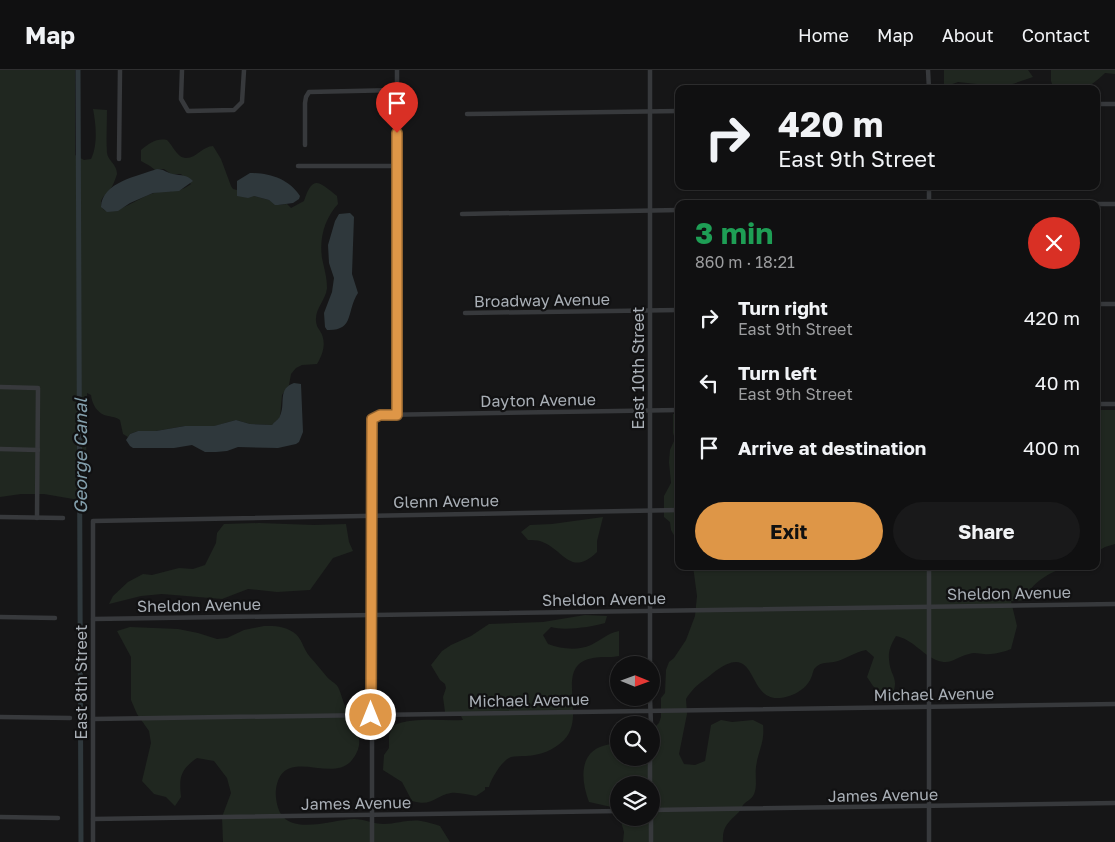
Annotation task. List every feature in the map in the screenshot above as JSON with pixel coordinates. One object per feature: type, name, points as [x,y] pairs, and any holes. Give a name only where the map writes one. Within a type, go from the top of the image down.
[{"type":"street","points":[[119,159],[120,70]]},
{"type":"street","points":[[182,70],[181,99],[188,111],[234,110],[242,102],[244,70]]},
{"type":"street","points":[[397,70],[397,415]]},
{"type":"street","name":"East 10th Street","points":[[650,70],[650,656]]},
{"type":"street","points":[[928,70],[928,85]]},
{"type":"street","points":[[305,145],[305,103],[309,92],[397,90]]},
{"type":"street","points":[[1100,104],[1115,104]]},
{"type":"street","points":[[467,114],[675,111]]},
{"type":"street","points":[[298,166],[397,166]]},
{"type":"street","points":[[1100,204],[1115,204]]},
{"type":"street","points":[[462,214],[675,210]]},
{"type":"street","points":[[1100,304],[1115,304]]},
{"type":"street","name":"Broadway Avenue","points":[[465,313],[675,310]]},
{"type":"street","points":[[0,387],[38,388],[37,518]]},
{"type":"street","points":[[1100,404],[1115,404]]},
{"type":"street","name":"Dayton Avenue","points":[[372,515],[372,419],[380,415],[675,410]]},
{"type":"street","points":[[0,449],[38,450]]},
{"type":"street","name":"Glenn Avenue","points":[[93,521],[675,510]]},
{"type":"street","points":[[372,515],[372,842]]},
{"type":"street","points":[[0,517],[63,518]]},
{"type":"street","name":"East 8th Street","points":[[93,521],[93,842]]},
{"type":"street","points":[[929,570],[929,842]]},
{"type":"street","name":"Sheldon Avenue","points":[[93,619],[1115,604]]},
{"type":"street","points":[[0,617],[55,618]]},
{"type":"street","name":"Michael Avenue","points":[[93,719],[1115,704]]},
{"type":"street","points":[[650,706],[650,716]]},
{"type":"street","points":[[0,717],[70,718]]},
{"type":"street","name":"James Avenue","points":[[660,810],[1115,803]]},
{"type":"street","name":"James Avenue","points":[[93,819],[610,811]]},
{"type":"street","points":[[0,817],[58,818]]},
{"type":"street","points":[[651,826],[651,842]]},
{"type":"shaded area","points":[[0,70],[75,70],[75,155],[84,160],[91,159],[95,147],[96,128],[93,109],[107,110],[107,153],[116,168],[117,174],[112,187],[101,200],[104,210],[116,210],[148,195],[180,190],[191,184],[181,174],[171,174],[164,169],[155,170],[141,161],[141,150],[156,140],[167,140],[180,156],[185,158],[189,158],[213,146],[221,159],[231,186],[237,190],[237,196],[254,196],[269,200],[278,205],[287,204],[291,208],[304,201],[310,187],[317,183],[326,187],[337,196],[338,204],[326,222],[321,243],[327,288],[316,316],[317,325],[324,344],[321,356],[317,364],[302,365],[291,374],[289,385],[282,395],[280,417],[272,425],[250,424],[236,420],[215,426],[185,426],[156,431],[138,431],[130,434],[128,437],[123,434],[120,420],[98,411],[91,395],[87,393],[84,497],[79,500],[44,494],[21,494],[0,497]]},
{"type":"shaded area","points":[[944,70],[1028,70],[1033,77],[1010,85],[958,82],[944,85]]},
{"type":"shaded area","points":[[1051,70],[1115,70],[1115,74],[1105,73],[1090,85],[1052,85]]},
{"type":"shaded area","points":[[157,169],[186,176],[193,181],[179,191],[153,193],[130,203],[118,211],[107,212],[101,207],[103,198],[114,186],[122,181]]},
{"type":"shaded area","points":[[250,173],[265,174],[285,181],[296,190],[300,196],[299,199],[293,203],[275,205],[269,200],[254,196],[248,198],[237,196],[237,181]]},
{"type":"shaded area","points":[[350,213],[354,217],[352,274],[358,293],[346,323],[342,327],[327,330],[324,313],[332,292],[334,278],[329,263],[328,245],[339,214]]},
{"type":"shaded area","points":[[294,383],[301,384],[303,432],[299,442],[296,444],[278,448],[238,447],[227,451],[205,452],[192,445],[174,448],[133,448],[126,440],[130,434],[138,431],[156,431],[185,426],[214,426],[236,420],[250,424],[272,425],[279,418],[282,411],[285,389]]},
{"type":"shaded area","points":[[1100,410],[1115,410],[1115,544],[1100,550]]},
{"type":"shaded area","points":[[673,414],[675,414],[675,439],[673,433]]},
{"type":"shaded area","points":[[675,439],[675,537],[671,530],[670,522],[664,517],[664,496],[671,483],[670,450]]},
{"type":"shaded area","points":[[603,517],[597,541],[597,552],[580,562],[573,562],[567,559],[540,541],[528,540],[521,532],[530,525]]},
{"type":"shaded area","points":[[224,524],[346,524],[349,542],[353,551],[333,558],[310,590],[277,592],[248,589],[222,599],[162,594],[141,596],[109,604],[113,596],[128,582],[143,574],[152,575],[179,568],[193,569],[205,565],[216,543],[217,533]]},
{"type":"shaded area","points":[[694,570],[1059,570],[1036,583],[1026,600],[1011,601],[1017,626],[1011,649],[991,654],[971,653],[950,662],[941,662],[907,640],[896,636],[889,653],[895,687],[889,701],[873,686],[867,677],[874,657],[866,650],[838,661],[818,665],[806,686],[788,697],[782,698],[767,695],[760,689],[745,666],[738,662],[727,664],[698,684],[686,699],[687,714],[679,754],[684,764],[695,765],[705,761],[711,725],[721,720],[732,722],[753,720],[763,725],[763,736],[756,767],[754,795],[726,825],[723,842],[623,842],[622,826],[660,826],[660,776],[610,776],[610,807],[589,802],[584,781],[586,762],[590,754],[597,749],[610,745],[610,766],[660,766],[661,698],[665,693],[666,670],[669,662],[674,658],[686,640],[695,616],[697,596]]},
{"type":"shaded area","points":[[585,615],[607,616],[605,623],[570,629],[551,627],[543,635],[548,644],[564,648],[575,649],[591,645],[619,631],[619,656],[593,658],[581,663],[575,670],[572,681],[573,718],[570,730],[564,740],[552,749],[542,753],[508,759],[497,770],[489,787],[485,787],[485,790],[476,796],[451,793],[425,803],[412,801],[402,782],[383,770],[384,755],[389,748],[389,735],[394,725],[419,720],[463,720],[459,712],[445,712],[443,697],[446,688],[445,684],[440,680],[431,665],[442,651],[489,624],[543,622]]},
{"type":"shaded area","points":[[264,626],[283,627],[296,634],[310,657],[338,687],[359,736],[359,748],[356,754],[343,767],[333,769],[298,767],[288,769],[280,776],[276,795],[277,805],[281,814],[295,824],[305,825],[354,819],[384,824],[424,821],[440,826],[450,842],[223,842],[222,817],[231,793],[227,778],[214,761],[197,758],[187,766],[182,774],[180,784],[181,797],[175,806],[166,797],[154,794],[142,781],[151,743],[149,731],[137,714],[131,700],[131,657],[117,631],[130,627],[178,629],[217,639],[227,638],[244,630]]},
{"type":"waterway","name":"George Canal","points":[[78,70],[81,842]]},
{"type":"route","points":[[371,715],[372,419],[380,415],[397,415],[397,133]]}]
